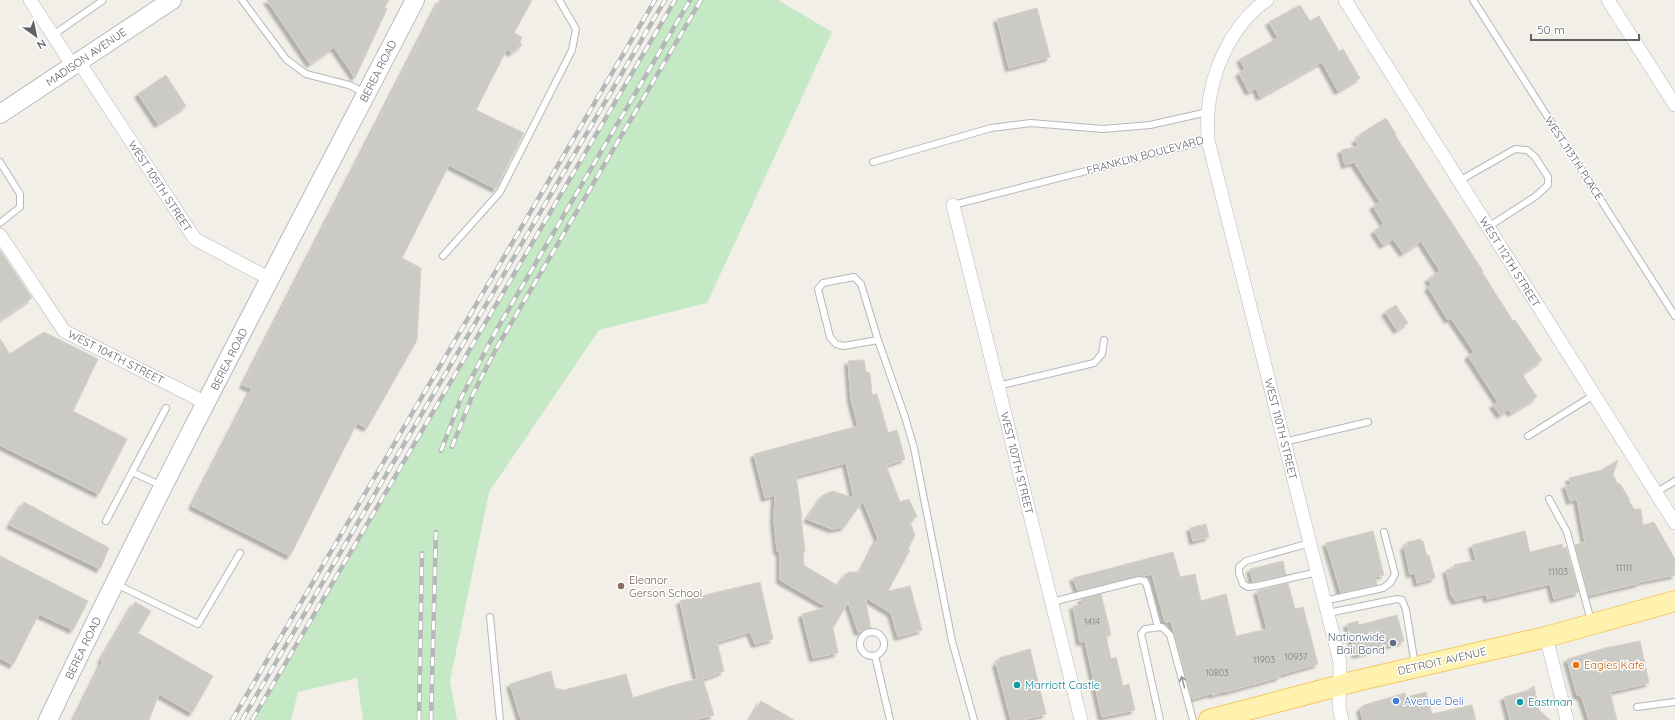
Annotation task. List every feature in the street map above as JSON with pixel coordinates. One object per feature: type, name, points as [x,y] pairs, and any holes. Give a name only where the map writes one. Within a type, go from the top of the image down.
[{"type":"main road","name":"MADISON AVENUE","points":[[0,114],[172,0]]},
{"type":"main road","name":"BEREA ROAD","points":[[48,720],[114,583],[415,0]]},
{"type":"main road","name":"DETROIT AVENUE","points":[[1209,720],[1416,667],[1546,637],[1675,601]]},
{"type":"street","name":"WEST 105TH STREET","points":[[30,0],[53,35],[76,64],[195,239],[270,279]]},
{"type":"street","name":"FRANKLIN BOULEVARD","points":[[1208,140],[1208,112],[1212,86],[1221,60],[1232,37],[1246,20],[1267,0]]},
{"type":"street","name":"WEST 112TH STREET","points":[[1346,0],[1675,523]]},
{"type":"street","points":[[1608,0],[1675,105]]},
{"type":"street","name":"WEST 110TH STREET","points":[[1208,140],[1340,662],[1339,707],[1342,720]]},
{"type":"street","name":"WEST 107TH STREET","points":[[953,205],[1081,720]]},
{"type":"street","name":"WEST 104TH STREET","points":[[0,235],[64,331],[206,403]]},
{"type":"street","points":[[1546,637],[1567,720]]},
{"type":"lane","points":[[242,0],[286,59],[306,74],[349,85],[366,94]]},
{"type":"lane","points":[[443,256],[500,192],[572,50],[576,29],[560,0]]},
{"type":"lane","name":"WEST 113TH PLACE","points":[[1474,0],[1675,316]]},
{"type":"lane","points":[[53,35],[102,1]]},
{"type":"lane","points":[[873,162],[991,128],[1031,123],[1102,129],[1150,125],[1208,112]]},
{"type":"lane","name":"FRANKLIN BOULEVARD","points":[[953,205],[1208,140]]},
{"type":"lane","points":[[1459,181],[1515,148],[1527,150],[1535,156],[1548,177],[1548,185],[1536,196],[1488,227]]},
{"type":"lane","points":[[0,162],[20,194],[20,207],[0,223]]},
{"type":"lane","points":[[878,340],[844,346],[836,344],[830,337],[818,289],[823,283],[854,277],[861,284],[914,448],[952,641],[974,720]]},
{"type":"lane","points":[[998,386],[1094,363],[1102,354],[1104,340]]},
{"type":"lane","points":[[1528,436],[1594,395]]},
{"type":"lane","points":[[106,522],[166,408]]},
{"type":"lane","points":[[1284,442],[1368,422]]},
{"type":"lane","points":[[132,472],[164,487]]},
{"type":"lane","points":[[1655,493],[1675,481]]},
{"type":"lane","points":[[1549,499],[1567,532],[1592,624]]},
{"type":"lane","points":[[1326,607],[1383,588],[1390,583],[1394,574],[1384,532]]},
{"type":"lane","points":[[1310,543],[1246,561],[1239,567],[1239,573],[1243,584],[1248,587],[1317,572]]},
{"type":"lane","points":[[114,583],[198,624],[240,553]]},
{"type":"lane","points":[[1052,602],[1139,580],[1145,581],[1158,627]]},
{"type":"lane","points":[[1326,607],[1397,599],[1402,600],[1406,610],[1416,667]]},
{"type":"lane","points":[[490,616],[500,720]]},
{"type":"lane","points":[[1160,720],[1141,634],[1145,629],[1158,627],[1162,627],[1170,635],[1193,720]]},
{"type":"lane","points":[[868,632],[876,632],[884,640],[882,651],[875,656],[864,653],[860,646],[862,638],[868,632]]},
{"type":"lane","points":[[875,656],[890,720]]},
{"type":"lane","points":[[1637,707],[1675,702]]},
{"type":"green space","points":[[675,0],[778,0],[832,32],[707,303],[599,330],[489,492],[450,681],[457,720],[363,720],[357,678],[298,692],[291,720],[253,720]]},
{"type":"building","points":[[267,0],[389,0],[385,7],[387,9],[355,78],[334,47],[310,64]]},
{"type":"building","points":[[440,0],[532,0],[514,33],[522,37],[520,42],[522,45],[511,53],[507,49],[476,110],[524,133],[496,189],[449,165],[402,258],[421,268],[417,340],[367,428],[357,423],[290,556],[192,506],[252,389],[243,385]]},
{"type":"building","points":[[1300,5],[1310,21],[1319,16],[1339,51],[1343,49],[1360,78],[1338,91],[1322,62],[1260,97],[1256,88],[1249,92],[1239,73],[1245,69],[1240,59],[1278,38],[1269,22]]},
{"type":"building","points":[[1037,8],[1050,57],[1009,68],[997,19]]},
{"type":"building","points":[[166,75],[186,106],[158,124],[138,94]]},
{"type":"building","points":[[1386,118],[1396,134],[1395,135],[1483,271],[1482,272],[1513,321],[1515,320],[1542,360],[1522,374],[1537,397],[1511,413],[1509,409],[1500,415],[1493,405],[1498,402],[1468,356],[1474,352],[1451,318],[1448,320],[1428,287],[1432,285],[1428,279],[1440,271],[1421,241],[1403,253],[1393,239],[1383,245],[1374,231],[1384,224],[1373,206],[1380,202],[1354,162],[1345,165],[1341,150],[1359,146],[1355,140],[1360,137],[1359,135]]},
{"type":"building","points":[[0,250],[32,298],[0,320]]},
{"type":"building","points":[[1396,305],[1408,323],[1397,330],[1385,312]]},
{"type":"building","points":[[44,332],[98,359],[73,411],[127,439],[99,494],[0,445],[0,339],[10,354]]},
{"type":"building","points":[[864,360],[866,372],[870,373],[872,395],[877,394],[888,433],[897,430],[905,459],[886,465],[900,502],[909,499],[917,517],[909,519],[915,535],[908,549],[910,550],[888,591],[910,586],[922,630],[898,637],[891,613],[865,597],[871,629],[858,632],[848,602],[833,628],[838,653],[813,658],[802,614],[827,607],[780,580],[780,554],[777,550],[774,521],[775,495],[765,498],[754,454],[858,426],[851,399],[848,361]],"holes":[[[846,463],[854,498],[833,491],[823,495],[807,519],[832,529],[844,527],[863,501],[878,538],[861,572],[849,572],[838,586],[804,565],[803,553],[805,552],[801,517],[802,518],[796,476]]]},
{"type":"building","points":[[1618,460],[1613,474],[1617,483],[1620,484],[1634,509],[1641,509],[1643,525],[1654,522],[1675,559],[1675,575],[1639,582],[1640,583],[1589,595],[1575,545],[1585,542],[1577,499],[1570,501],[1565,485],[1571,485],[1569,478],[1602,470]]},
{"type":"building","points":[[24,502],[109,548],[100,569],[10,525]]},
{"type":"building","points":[[1206,524],[1209,537],[1193,541],[1190,528]]},
{"type":"building","points":[[1373,531],[1384,575],[1375,577],[1377,585],[1341,593],[1326,543]]},
{"type":"building","points":[[1525,531],[1530,552],[1562,544],[1563,548],[1566,547],[1579,592],[1554,599],[1550,584],[1487,599],[1486,594],[1455,601],[1454,597],[1452,597],[1446,570],[1455,568],[1454,565],[1476,560],[1472,545]]},
{"type":"building","points":[[1421,539],[1422,542],[1423,541],[1427,556],[1429,555],[1435,578],[1417,583],[1415,573],[1410,574],[1404,546],[1408,545],[1407,542]]},
{"type":"building","points":[[1173,552],[1180,577],[1195,574],[1201,601],[1226,594],[1236,636],[1267,629],[1257,591],[1288,583],[1295,609],[1303,607],[1318,664],[1279,675],[1280,677],[1225,692],[1212,695],[1212,693],[1192,699],[1171,621],[1165,622],[1152,574],[1078,591],[1073,578]]},
{"type":"building","points":[[0,556],[88,601],[73,630],[39,614],[13,665],[0,658]]},
{"type":"building","points":[[1283,561],[1286,575],[1253,582],[1250,569]]},
{"type":"building","points":[[760,582],[773,639],[755,644],[750,632],[717,642],[724,671],[703,679],[714,715],[693,720],[521,720],[510,684],[551,671],[555,688],[564,690],[626,674],[633,698],[697,679],[680,601]]},
{"type":"building","points":[[1101,594],[1111,635],[1106,636],[1111,659],[1116,657],[1123,686],[1129,684],[1135,710],[1102,717],[1085,641],[1080,642],[1073,606],[1083,604],[1081,599]]},
{"type":"building","points":[[135,602],[151,611],[138,633],[213,676],[192,713],[159,694],[149,720],[74,720],[103,661],[101,660]]},
{"type":"building","points":[[1397,615],[1404,641],[1356,655],[1347,624],[1358,621],[1359,625]]},
{"type":"building","points":[[1640,641],[1649,683],[1610,692],[1617,720],[1589,720],[1581,696],[1577,695],[1567,659],[1605,648]]},
{"type":"building","name":"Marriott Castle","points":[[1030,649],[1046,714],[1022,720],[1011,720],[996,663],[1000,661],[999,658]]},
{"type":"building","name":"Eastman","points":[[1534,686],[1539,710],[1550,720],[1510,720],[1504,697],[1526,691]]},
{"type":"building","points":[[1426,692],[1432,714],[1472,705],[1476,720],[1363,720],[1360,709],[1364,705],[1405,693],[1406,697]]},
{"type":"building","points":[[761,701],[794,720],[750,720]]},
{"type":"railway","points":[[232,720],[655,0]]},
{"type":"railway","points":[[242,720],[665,0]]},
{"type":"railway","points":[[252,720],[675,0]]},
{"type":"railway","points":[[441,451],[461,398],[497,329],[690,0]]},
{"type":"railway","points":[[452,447],[473,394],[496,349],[701,0]]},
{"type":"railway","points":[[431,720],[436,532]]},
{"type":"railway","points":[[419,720],[422,553]]},
{"type":"place","name":"Eleanor Gerson School","points":[[621,586]]},
{"type":"place","name":"Nationwide Bail Bond","points":[[1393,643]]},
{"type":"place","name":"Eagles Kafe","points":[[1576,665]]},
{"type":"place","name":"Marriott Castle","points":[[1017,685]]},
{"type":"place","name":"Avenue Deli","points":[[1396,701]]},
{"type":"place","name":"Eastman","points":[[1520,702]]}]
